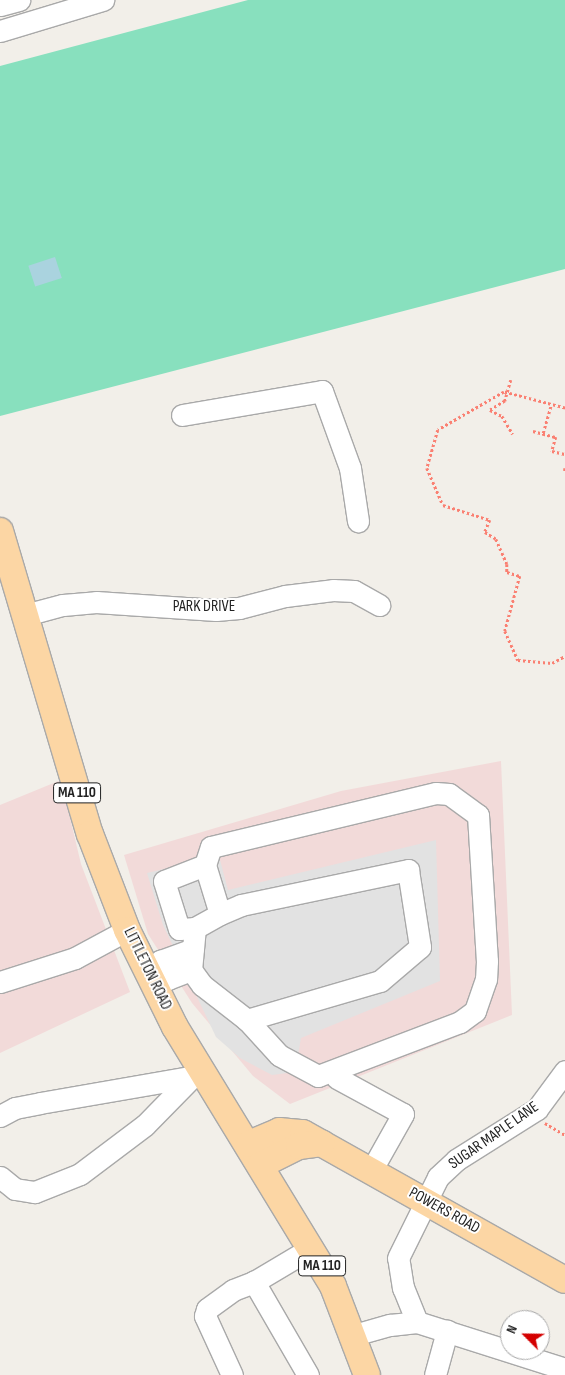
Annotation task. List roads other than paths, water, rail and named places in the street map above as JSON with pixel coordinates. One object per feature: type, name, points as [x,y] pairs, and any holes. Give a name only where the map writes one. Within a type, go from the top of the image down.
[{"type":"main road","name":"LITTLETON ROAD","points":[[0,531],[90,834],[127,930],[198,1075],[255,1154],[333,1286],[354,1335],[368,1375]]},
{"type":"main road","name":"POWERS ROAD","points":[[255,1154],[322,1143],[565,1280]]},
{"type":"street","points":[[0,5],[19,0]]},
{"type":"street","points":[[0,31],[103,0]]},
{"type":"street","points":[[182,416],[322,391],[350,468],[358,521]]},
{"type":"street","name":"PARK DRIVE","points":[[25,615],[64,605],[96,602],[216,610],[333,590],[354,591],[379,605]]},
{"type":"street","points":[[194,938],[190,970],[202,986],[247,1020],[279,1055],[300,1070],[318,1076],[460,1022],[475,1011],[487,970],[478,815],[449,794],[436,794],[211,847],[205,865],[220,914]]},
{"type":"street","points":[[194,938],[179,929],[164,881],[205,865]]},
{"type":"street","points":[[190,970],[168,979],[149,976],[160,961],[194,938],[220,914],[241,905],[408,870],[420,947],[380,981],[247,1020]]},
{"type":"street","points":[[0,982],[75,958],[127,930]]},
{"type":"street","name":"SUGAR MAPLE LANE","points":[[417,1322],[403,1288],[398,1258],[438,1177],[456,1160],[537,1108],[565,1071]]},
{"type":"street","points":[[0,1116],[15,1108],[40,1102],[198,1075]]},
{"type":"street","points":[[0,1177],[15,1189],[36,1192],[80,1174],[145,1125],[198,1075]]},
{"type":"street","points":[[336,1078],[402,1114],[371,1171]]},
{"type":"street","points":[[232,1375],[205,1316],[207,1309],[233,1290],[254,1282],[311,1248]]},
{"type":"street","points":[[254,1282],[308,1375]]},
{"type":"street","points":[[354,1335],[390,1325],[417,1322],[565,1369]]},
{"type":"street","points":[[436,1375],[447,1331]]},
{"type":"water","points":[[55,257],[62,278],[35,287],[28,266]]}]
